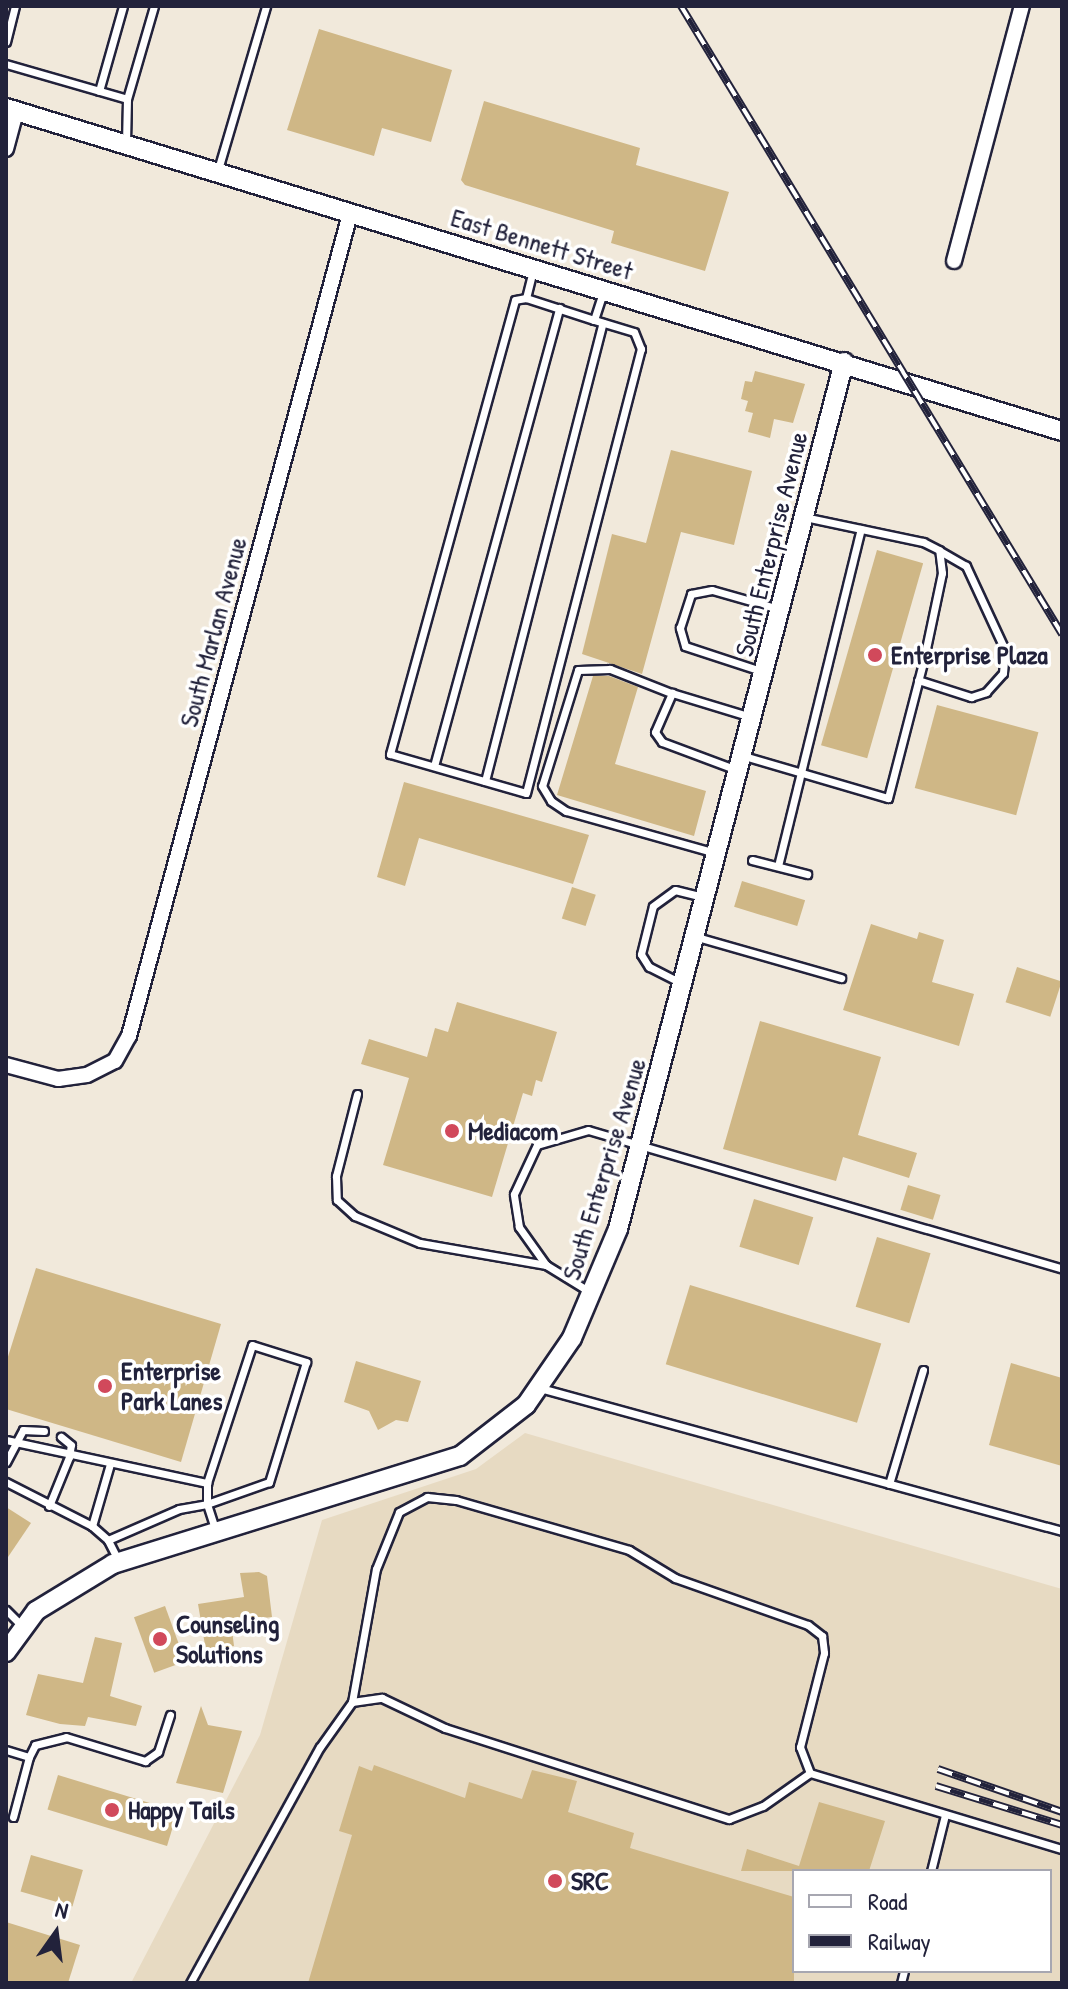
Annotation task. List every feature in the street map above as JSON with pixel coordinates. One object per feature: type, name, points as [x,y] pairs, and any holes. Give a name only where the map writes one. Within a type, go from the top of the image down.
[{"type":"street","points":[[954,261],[1022,6]]},
{"type":"street","name":"East Bennett Street","points":[[11,110],[1062,431]]},
{"type":"street","points":[[6,149],[11,110]]},
{"type":"street","name":"South Marlan Avenue","points":[[6,1065],[58,1079],[87,1075],[115,1061],[129,1036],[350,214]]},
{"type":"street","name":"South Enterprise Avenue","points":[[6,1652],[36,1611],[72,1586],[119,1562],[443,1465],[495,1434],[540,1388],[594,1295],[641,1145],[844,362]]},
{"type":"lane","points":[[6,42],[15,6]]},
{"type":"lane","points":[[99,91],[123,6]]},
{"type":"lane","points":[[125,145],[130,120],[127,99],[154,6]]},
{"type":"lane","points":[[217,173],[266,6]]},
{"type":"lane","points":[[6,64],[127,99]]},
{"type":"lane","points":[[526,298],[533,269]]},
{"type":"lane","points":[[485,781],[599,321],[604,290]]},
{"type":"lane","points":[[526,298],[634,332],[641,349],[526,793],[390,754],[515,300],[526,298]]},
{"type":"lane","points":[[434,766],[559,308]]},
{"type":"lane","points":[[804,517],[923,542],[966,566],[1005,650],[1003,673],[986,692],[971,697],[918,680]]},
{"type":"lane","points":[[778,866],[861,529]]},
{"type":"lane","points":[[671,693],[655,732],[662,742],[742,763],[800,772],[888,798],[942,573],[939,550]]},
{"type":"lane","points":[[765,672],[685,646],[680,628],[691,594],[712,590],[781,609]]},
{"type":"lane","points":[[718,854],[566,811],[551,801],[542,786],[578,670],[610,669],[671,693],[753,717]]},
{"type":"lane","points":[[752,860],[807,874]]},
{"type":"lane","points":[[683,984],[649,967],[641,954],[653,906],[675,890],[706,897]]},
{"type":"lane","points":[[696,937],[841,978]]},
{"type":"lane","points":[[357,1094],[336,1176],[337,1200],[355,1216],[420,1243],[546,1265],[594,1295]]},
{"type":"lane","points":[[546,1265],[519,1227],[514,1194],[537,1145],[588,1130],[1062,1269]]},
{"type":"lane","points":[[108,1540],[179,1509],[207,1504],[269,1482],[306,1362],[252,1345],[207,1483],[207,1504],[216,1533]]},
{"type":"lane","points":[[889,1484],[923,1370]]},
{"type":"lane","points":[[540,1388],[1062,1531]]},
{"type":"lane","points":[[6,1462],[9,1441],[23,1430],[44,1431]]},
{"type":"lane","points":[[49,1506],[69,1457],[71,1445],[61,1437]]},
{"type":"lane","points":[[9,1441],[69,1457],[207,1483]]},
{"type":"lane","points":[[92,1526],[110,1464]]},
{"type":"lane","points":[[6,1482],[92,1526],[108,1540],[119,1562]]},
{"type":"lane","points":[[190,1983],[320,1747],[352,1702],[376,1569],[399,1512],[427,1497],[456,1500],[629,1550],[675,1578],[822,1636],[824,1653],[800,1747],[810,1773]]},
{"type":"lane","points":[[6,1610],[24,1628]]},
{"type":"lane","points":[[352,1702],[382,1698],[460,1734],[729,1819],[763,1806],[810,1773]]},
{"type":"lane","points":[[13,1817],[35,1745],[66,1737],[152,1759],[170,1715]]},
{"type":"lane","points":[[6,1750],[29,1757]]},
{"type":"lane","points":[[810,1773],[1062,1849]]},
{"type":"lane","points":[[932,1869],[945,1815]]},
{"type":"shaded area","points":[[525,1433],[1062,1589],[1062,1983],[131,1983],[260,1735],[322,1520],[476,1469]]},
{"type":"building","points":[[319,29],[452,70],[431,142],[382,128],[374,156],[287,130]]},
{"type":"building","points":[[484,101],[640,148],[636,165],[729,192],[705,271],[611,243],[614,231],[465,185],[461,180]]},
{"type":"building","points":[[755,371],[805,384],[793,423],[774,419],[770,438],[748,432],[753,413],[745,411],[748,401],[741,399],[745,381],[752,382]]},
{"type":"building","points":[[671,450],[752,471],[734,545],[681,532],[642,674],[582,654],[612,534],[646,543]]},
{"type":"building","name":"Enterprise Plaza","points":[[877,550],[923,563],[867,758],[821,745]]},
{"type":"building","points":[[593,676],[609,676],[638,687],[615,764],[706,791],[694,836],[557,795]]},
{"type":"building","points":[[937,705],[1038,732],[1016,815],[915,788]]},
{"type":"building","points":[[404,782],[589,835],[573,884],[419,838],[405,886],[377,877]]},
{"type":"building","points":[[742,881],[805,900],[797,926],[734,907]]},
{"type":"building","points":[[572,887],[596,895],[586,926],[562,918]]},
{"type":"building","points":[[871,924],[917,939],[919,932],[944,940],[932,982],[974,994],[959,1046],[843,1010]]},
{"type":"building","points":[[1017,967],[1062,982],[1050,1017],[1006,1002]]},
{"type":"building","name":"Mediacom","points":[[457,1002],[557,1032],[542,1082],[536,1080],[532,1096],[523,1093],[492,1197],[383,1165],[409,1078],[361,1064],[369,1039],[427,1057],[435,1028],[448,1032]]},
{"type":"building","points":[[760,1021],[881,1057],[858,1135],[917,1153],[909,1178],[843,1157],[836,1181],[723,1149]]},
{"type":"building","points":[[908,1185],[941,1195],[933,1220],[900,1210]]},
{"type":"building","points":[[754,1199],[813,1217],[799,1265],[739,1247]]},
{"type":"building","points":[[877,1237],[931,1253],[909,1323],[856,1307]]},
{"type":"building","name":"Enterprise Park Lanes","points":[[36,1268],[221,1324],[181,1462],[6,1409],[6,1363]]},
{"type":"building","points":[[690,1285],[881,1343],[857,1423],[666,1364]]},
{"type":"building","points":[[356,1361],[421,1381],[408,1422],[396,1420],[378,1430],[369,1411],[344,1402]]},
{"type":"building","points":[[1011,1363],[1062,1378],[1062,1466],[989,1445]]},
{"type":"building","points":[[6,1507],[31,1523],[6,1560]]},
{"type":"building","points":[[259,1572],[267,1576],[272,1617],[231,1622],[234,1646],[206,1651],[198,1604],[244,1597],[240,1573]]},
{"type":"building","name":"Counseling Solutions","points":[[165,1606],[185,1661],[154,1673],[134,1617]]},
{"type":"building","points":[[95,1637],[122,1643],[110,1696],[142,1706],[136,1726],[88,1717],[85,1726],[60,1724],[26,1715],[38,1674],[83,1683]]},
{"type":"building","points":[[201,1706],[208,1725],[242,1731],[223,1793],[176,1783]]},
{"type":"building","name":"SRC","points":[[374,1765],[465,1798],[469,1782],[522,1799],[532,1770],[577,1781],[568,1812],[634,1833],[630,1848],[792,1896],[794,1983],[308,1983],[352,1835],[339,1831],[359,1766],[372,1771]]},
{"type":"building","name":"Happy Tails","points":[[58,1775],[178,1812],[167,1846],[47,1809]]},
{"type":"building","points":[[819,1802],[885,1821],[870,1869],[741,1871],[747,1849],[799,1866]]},
{"type":"building","points":[[31,1855],[83,1870],[72,1906],[21,1892]]},
{"type":"building","points":[[6,1922],[80,1945],[68,1983],[6,1981]]},
{"type":"railway","points":[[681,6],[1062,634]]},
{"type":"railway","points":[[938,1769],[1062,1812]]},
{"type":"railway","points":[[936,1786],[1062,1825]]},
{"type":"place","name":"Enterprise Plaza","points":[[875,655]]},
{"type":"place","name":"Mediacom","points":[[452,1131]]},
{"type":"place","name":"Enterprise Park Lanes","points":[[105,1386]]},
{"type":"place","name":"Counseling Solutions","points":[[160,1639]]},
{"type":"place","name":"Happy Tails","points":[[112,1810]]},
{"type":"place","name":"SRC","points":[[555,1881]]}]
